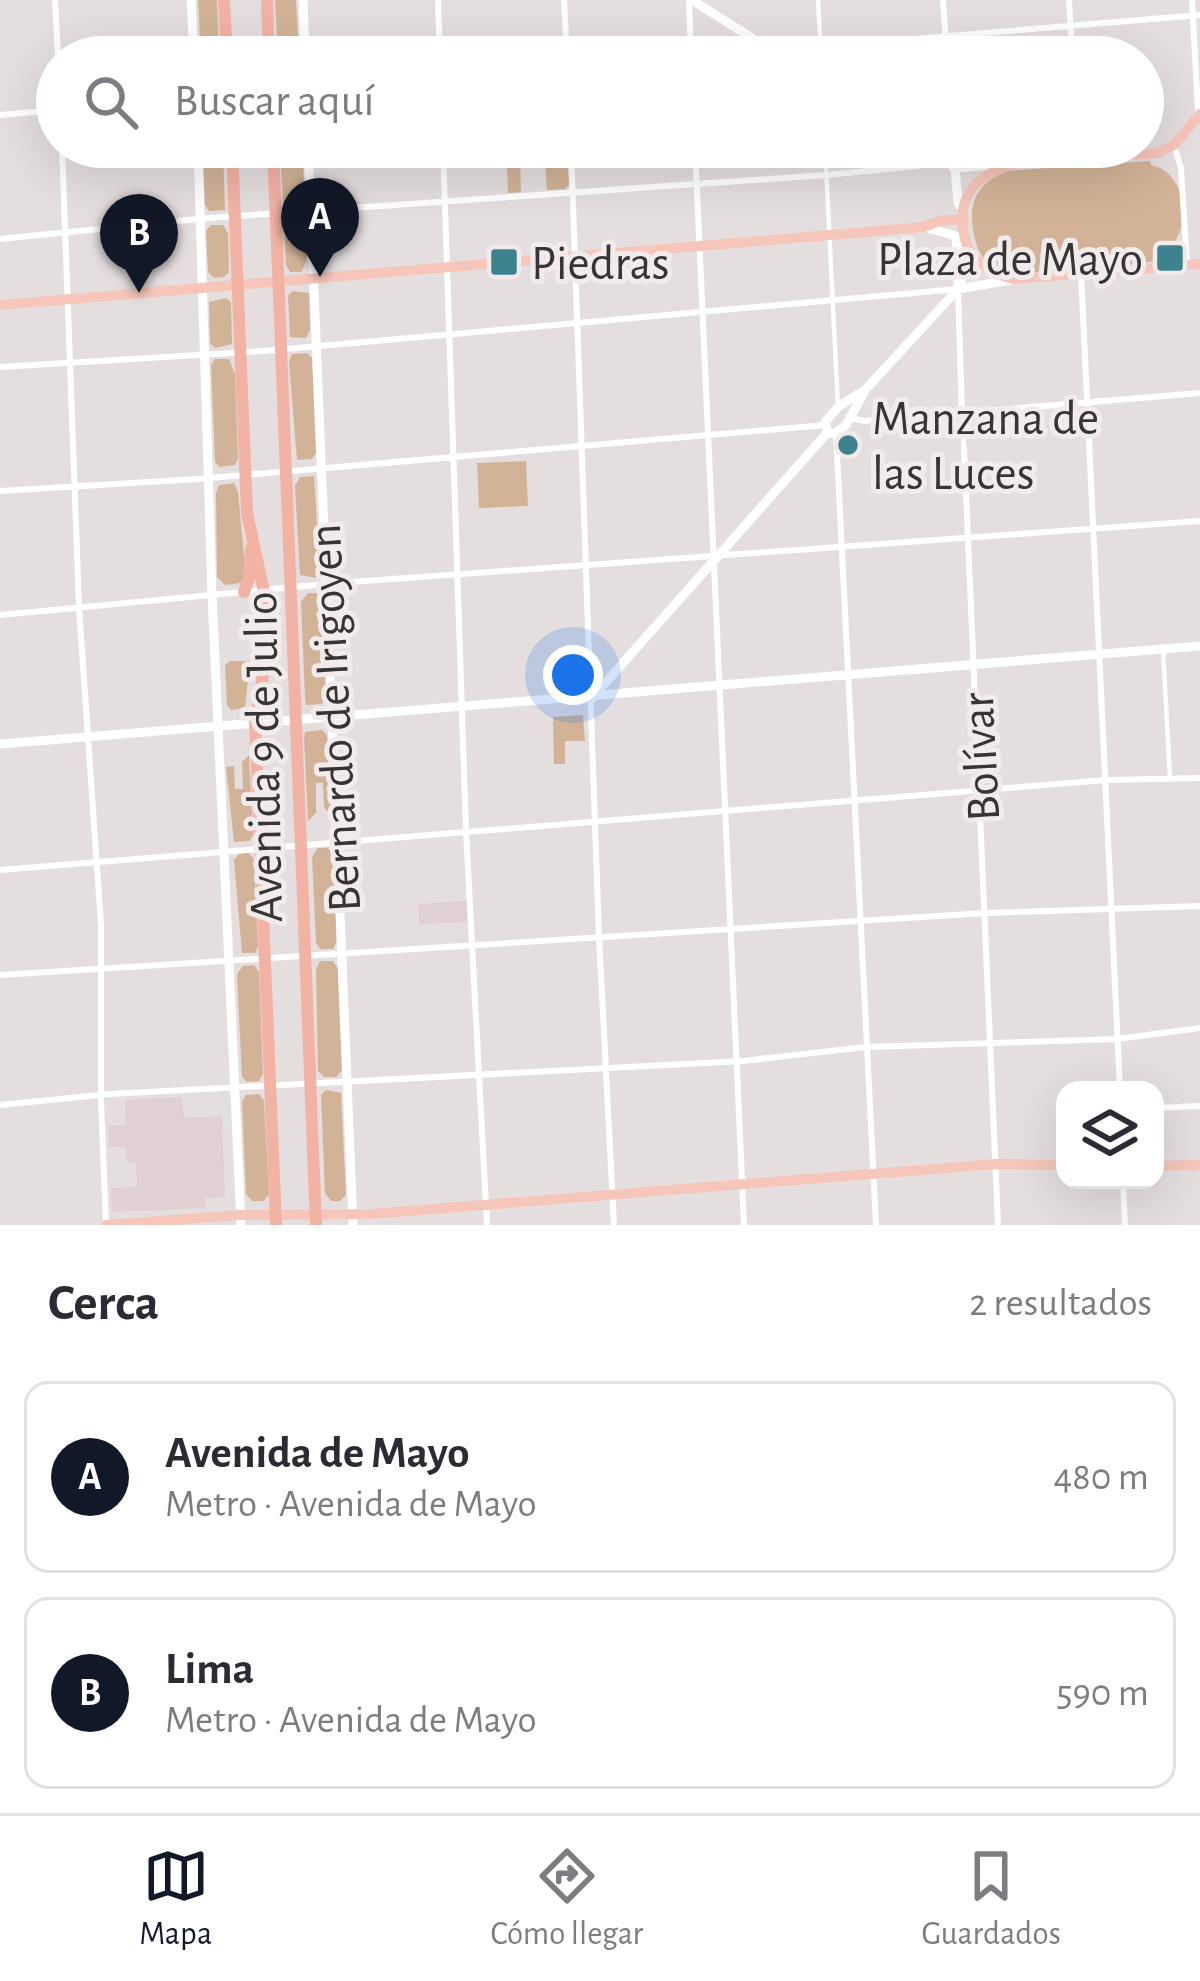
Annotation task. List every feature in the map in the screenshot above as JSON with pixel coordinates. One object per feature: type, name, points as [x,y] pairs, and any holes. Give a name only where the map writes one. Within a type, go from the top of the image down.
[{"type":"highway","points":[[224,0],[226,36]]},
{"type":"highway","points":[[267,0],[268,36]]},
{"type":"highway","name":"Avenida 9 de Julio","points":[[233,168],[245,473],[251,536],[266,590],[267,651],[255,723],[276,1220]]},
{"type":"highway","name":"Avenida 9 de Julio","points":[[274,168],[316,1220]]},
{"type":"highway","points":[[244,592],[251,536]]},
{"type":"main road","points":[[1164,148],[1174,145],[1199,114]]},
{"type":"main road","points":[[0,305],[924,227],[964,214],[977,181],[998,168]]},
{"type":"main road","name":"Bolívar","points":[[964,214],[965,238]]},
{"type":"main road","points":[[965,238],[983,267],[1013,279],[1193,264]]},
{"type":"main road","points":[[106,1225],[388,1218],[486,1204],[874,1173],[996,1164],[1056,1166]]},
{"type":"main road","points":[[1164,1166],[1200,1165]]},
{"type":"street","points":[[55,0],[57,36]]},
{"type":"street","points":[[191,0],[193,36]]},
{"type":"street","points":[[303,0],[304,36]]},
{"type":"street","points":[[438,0],[439,36]]},
{"type":"street","points":[[564,0],[566,36]]},
{"type":"street","points":[[690,0],[748,36]]},
{"type":"street","points":[[690,0],[692,36]]},
{"type":"street","points":[[818,0],[820,36]]},
{"type":"street","points":[[943,0],[945,36]]},
{"type":"street","points":[[1069,0],[1071,36]]},
{"type":"street","points":[[1192,0],[1199,114]]},
{"type":"street","points":[[956,36],[1196,16]]},
{"type":"street","points":[[0,115],[36,112]]},
{"type":"street","points":[[1174,145],[1193,264]]},
{"type":"street","points":[[63,168],[79,607],[102,970],[106,1225]]},
{"type":"street","points":[[199,168],[212,595],[241,1220]]},
{"type":"street","name":"Bernardo de Irigoyen","points":[[309,168],[353,1220]]},
{"type":"street","points":[[444,168],[466,831],[487,1225]]},
{"type":"street","points":[[572,168],[598,938],[614,1225]]},
{"type":"street","points":[[696,168],[744,1225]]},
{"type":"street","points":[[826,168],[838,407],[830,430],[844,548],[876,1225]]},
{"type":"street","points":[[0,239],[235,216],[898,168]]},
{"type":"street","name":"Bolívar","points":[[955,168],[958,203],[964,214]]},
{"type":"street","name":"Bolívar","points":[[924,227],[956,236],[998,1225]]},
{"type":"street","name":"Bolívar","points":[[958,289],[964,274],[965,238]]},
{"type":"street","points":[[1081,273],[1120,1081]]},
{"type":"street","points":[[0,367],[282,349],[958,289],[1013,279]]},
{"type":"street","points":[[591,699],[830,430],[850,418],[866,389],[958,289]]},
{"type":"street","points":[[838,407],[866,389]]},
{"type":"street","points":[[850,418],[865,421],[1200,393]]},
{"type":"street","points":[[838,407],[846,409],[850,418]]},
{"type":"street","points":[[0,491],[830,430]]},
{"type":"street","points":[[0,615],[328,585],[1200,521]]},
{"type":"street","points":[[0,744],[1200,646]]},
{"type":"street","points":[[1163,649],[1170,778]]},
{"type":"street","points":[[619,664],[620,683],[630,694]]},
{"type":"street","points":[[0,870],[1106,780],[1200,778]]},
{"type":"street","points":[[0,975],[986,913],[1200,906]]},
{"type":"street","points":[[0,1105],[101,1095],[736,1061],[866,1047],[1118,1039],[1200,1028]]},
{"type":"street","points":[[1164,1108],[1200,1106]]},
{"type":"street","points":[[1123,1189],[1125,1225]]},
{"type":"shaded area","points":[[198,0],[217,0],[218,36],[200,36]]},
{"type":"shaded area","points":[[275,0],[296,0],[298,36],[277,36]]},
{"type":"shaded area","points":[[203,168],[224,168],[225,210],[209,211]]},
{"type":"shaded area","points":[[281,168],[303,168],[305,200],[300,205],[283,203]]},
{"type":"shaded area","points":[[507,168],[520,168],[521,192],[508,193]]},
{"type":"shaded area","points":[[545,168],[568,168],[569,185],[547,190]]},
{"type":"shaded area","name":"Plaza de Mayo","points":[[1158,168],[1174,180],[1180,193],[1183,208],[1178,236],[1158,261],[1057,273],[997,270],[980,253],[972,212],[980,190],[1006,171]]},
{"type":"shaded area","points":[[301,219],[307,238],[306,261],[301,272],[290,272],[284,225]]},
{"type":"shaded area","points":[[211,225],[223,225],[228,233],[229,272],[214,278],[208,272],[206,231]]},
{"type":"shaded area","points":[[309,293],[306,338],[290,337],[288,295]]},
{"type":"shaded area","points":[[226,298],[231,302],[232,344],[215,348],[210,343],[209,302]]},
{"type":"shaded area","points":[[307,353],[312,358],[316,453],[312,459],[297,460],[289,362],[292,354]]},
{"type":"shaded area","points":[[215,359],[229,359],[235,374],[238,459],[235,465],[220,467],[215,462],[211,365]]},
{"type":"shaded area","points":[[526,461],[528,506],[479,508],[477,463]]},
{"type":"shaded area","points":[[314,476],[317,578],[300,575],[295,486],[300,477]]},
{"type":"shaded area","points":[[234,483],[246,577],[241,583],[225,585],[217,577],[216,493],[219,485]]},
{"type":"shaded area","points":[[308,593],[322,599],[326,699],[306,705],[301,602]]},
{"type":"shaded area","points":[[245,661],[249,670],[245,708],[231,710],[227,705],[225,665]]},
{"type":"shaded area","points":[[583,715],[585,741],[565,741],[565,764],[554,764],[553,717]]},
{"type":"shaded area","points":[[322,730],[327,735],[332,817],[324,807],[323,783],[316,783],[316,813],[308,821],[304,738],[305,732]]},
{"type":"shaded area","points":[[249,755],[253,835],[249,841],[234,842],[226,767],[234,766],[235,789],[243,789],[242,762]]},
{"type":"shaded area","points":[[318,848],[335,855],[337,941],[333,949],[320,949],[316,943],[312,857]]},
{"type":"shaded area","points":[[249,853],[254,859],[258,946],[255,953],[242,953],[234,860]]},
{"type":"shaded area","points":[[467,901],[467,922],[419,924],[418,904]]},
{"type":"shaded area","points":[[320,961],[333,961],[338,969],[342,1070],[336,1077],[324,1077],[318,1071],[316,969]]},
{"type":"shaded area","points":[[254,965],[259,972],[263,1074],[259,1081],[247,1082],[242,1077],[237,974],[243,966]]},
{"type":"shaded area","points":[[326,1090],[341,1093],[346,1195],[340,1201],[331,1201],[325,1193],[321,1095]]},
{"type":"shaded area","points":[[259,1094],[264,1101],[269,1194],[264,1201],[252,1201],[246,1194],[242,1102],[246,1095]]},
{"type":"shaded area","points":[[182,1097],[184,1118],[222,1116],[225,1197],[205,1198],[205,1208],[112,1212],[111,1188],[137,1187],[136,1162],[127,1162],[126,1147],[109,1147],[108,1126],[126,1125],[125,1100]]},
{"type":"place","name":"Plaza de Mayo","points":[[1170,258]]},
{"type":"place","name":"Piedras","points":[[504,262]]},
{"type":"place","name":"Avenida de Mayo","points":[[320,277]]},
{"type":"place","name":"Lima","points":[[139,293]]},
{"type":"place","name":"Manzana de las Luces","points":[[848,445]]}]
